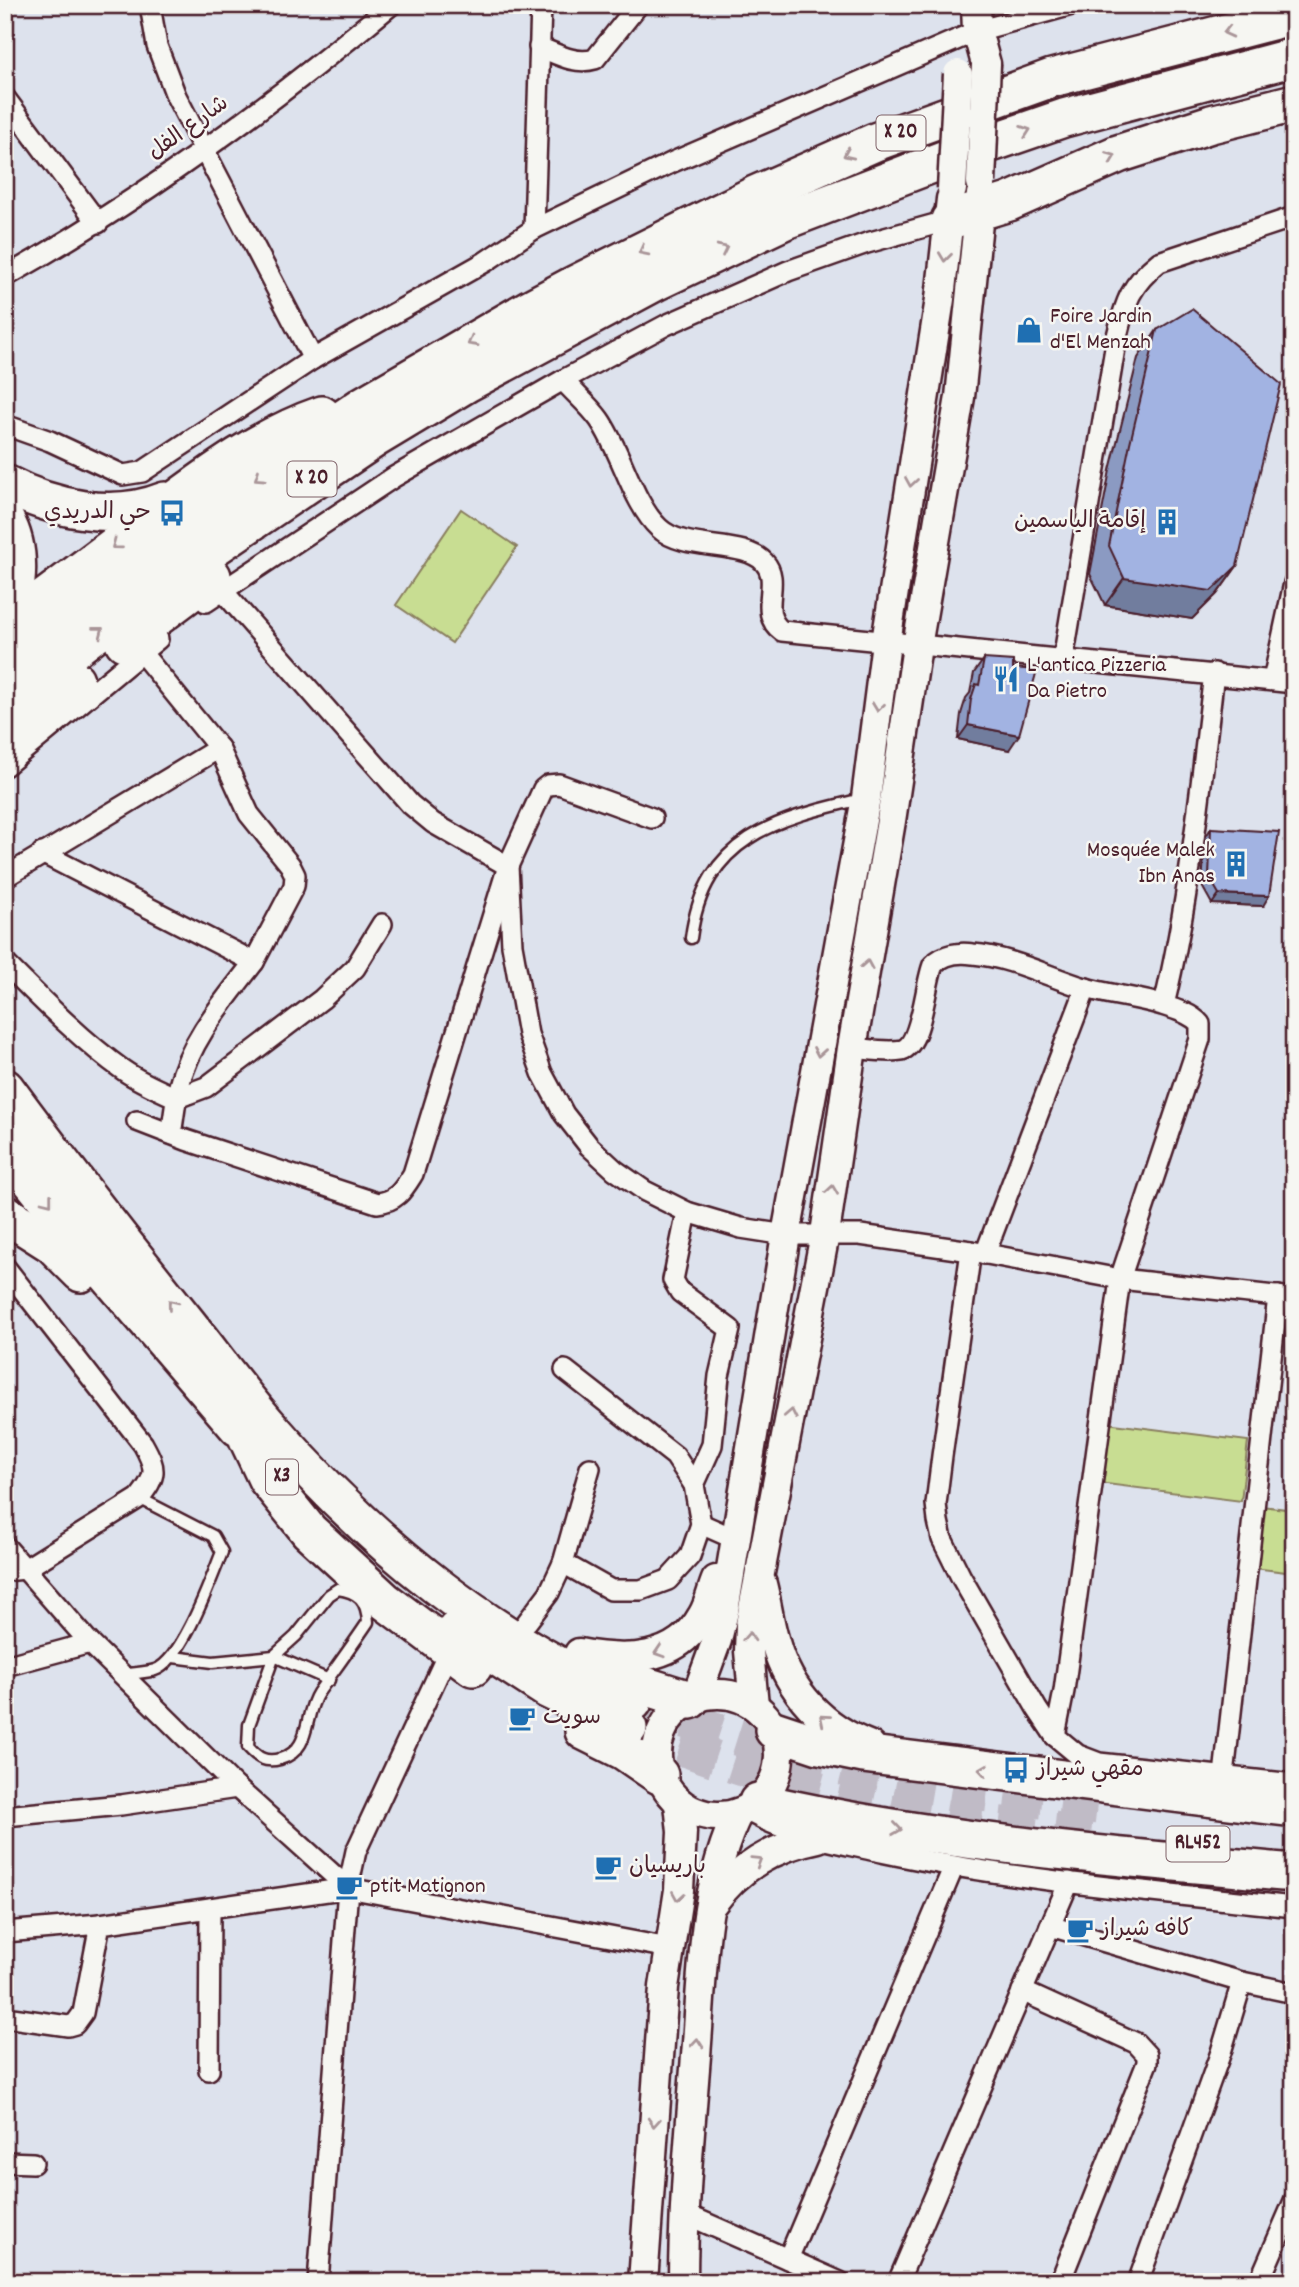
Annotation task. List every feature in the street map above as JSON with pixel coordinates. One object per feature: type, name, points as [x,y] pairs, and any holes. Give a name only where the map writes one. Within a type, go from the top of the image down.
[{"type":"highway","name":"X 20","points":[[5,660],[226,498],[364,405],[574,285],[755,195],[876,142],[1052,78],[1294,15]]},
{"type":"highway","name":"X 20","points":[[5,702],[154,588],[307,482],[419,410],[625,298],[783,221],[956,155],[1064,118],[1294,57]]},
{"type":"highway","points":[[966,201],[1009,202],[1118,154],[1211,124],[1294,103]]},
{"type":"highway","points":[[5,737],[88,670],[332,489],[428,430],[554,359],[625,298]]},
{"type":"highway","points":[[5,484],[41,499],[98,512],[130,510],[162,503],[290,426],[364,405]]},
{"type":"highway","points":[[5,628],[191,488]]},
{"type":"highway","points":[[5,520],[13,534],[17,560],[15,587],[5,618]]},
{"type":"highway","points":[[5,1063],[39,1135]]},
{"type":"highway","name":"X3","points":[[5,1088],[39,1135],[268,1424],[308,1469],[387,1546],[429,1581],[473,1613],[556,1664],[630,1715],[547,1689],[461,1634],[374,1566],[291,1487],[248,1439],[107,1274],[5,1148]]},
{"type":"highway","points":[[5,1214],[52,1244],[141,1335],[179,1370],[212,1395]]},
{"type":"highway","points":[[215,1357],[262,1400],[351,1490],[451,1572],[579,1653],[642,1685],[693,1699]]},
{"type":"highway","points":[[248,1439],[267,1479],[309,1531],[385,1601],[449,1651],[517,1695],[624,1751],[669,1789]]},
{"type":"highway","points":[[764,1717],[841,1751],[1294,1808]]},
{"type":"highway","points":[[747,1808],[890,1829],[1294,1873]]},
{"type":"highway","name":"RL452","points":[[1294,1826],[1104,1821],[1294,1852]]},
{"type":"street","points":[[150,5],[166,74],[313,359]]},
{"type":"street","name":"شارع الفل","points":[[5,276],[98,223],[205,149],[391,5]]},
{"type":"street","points":[[534,229],[541,5]]},
{"type":"street","points":[[539,47],[572,60],[585,62],[595,59],[638,5]]},
{"type":"street","points":[[5,425],[50,441],[123,475],[132,475],[159,462],[313,359],[485,262],[534,229],[977,18],[1072,5]]},
{"type":"street","points":[[693,1699],[717,1640],[724,1611],[786,1235],[866,798],[886,642],[940,299],[966,201],[986,65],[977,18]]},
{"type":"street","points":[[683,2282],[683,2213],[710,1906],[720,1856],[747,1808],[768,1790],[778,1769],[779,1745],[764,1717],[749,1651],[750,1625],[825,1234],[852,1048],[960,397],[966,201],[958,74],[977,18]]},
{"type":"street","points":[[5,99],[98,223]]},
{"type":"street","points":[[5,766],[141,652],[222,590],[394,477],[563,380],[666,325],[788,271],[867,243],[966,201]]},
{"type":"street","points":[[1063,660],[1117,336],[1131,290],[1143,275],[1159,262],[1294,217]]},
{"type":"street","points":[[563,380],[598,419],[656,526],[668,535],[750,554],[764,562],[771,578],[769,605],[774,625],[782,631],[1294,683]]},
{"type":"street","points":[[1273,680],[1294,583]]},
{"type":"street","points":[[222,590],[410,804],[433,823],[508,866]]},
{"type":"street","points":[[141,652],[219,748],[249,814],[295,875],[294,886],[254,962],[191,1052],[179,1084],[172,1134]]},
{"type":"street","points":[[1164,1005],[1194,848],[1214,673]]},
{"type":"street","points":[[5,877],[219,748]]},
{"type":"street","points":[[137,1121],[377,1203],[389,1202],[397,1196],[412,1174],[508,866],[543,789],[548,785],[559,785],[652,818]]},
{"type":"street","points":[[42,853],[254,962]]},
{"type":"street","points":[[508,866],[512,945],[528,1034],[542,1073],[564,1114],[589,1146],[614,1170],[645,1191],[687,1212],[741,1227],[786,1235],[860,1235],[1120,1279],[1286,1297],[1224,1775]]},
{"type":"street","points":[[5,963],[123,1070],[177,1098],[206,1087],[322,999],[355,968],[382,925]]},
{"type":"street","points":[[852,1048],[899,1051],[907,1048],[915,1038],[933,965],[938,959],[952,954],[988,956],[1086,988],[1164,1005],[1196,1019],[1200,1024],[1202,1032],[1120,1279],[1064,1691],[1055,1736]]},
{"type":"street","points":[[1086,988],[978,1253],[942,1456],[936,1504],[942,1539],[1037,1709],[1055,1736],[1078,1755],[1099,1763],[1294,1784]]},
{"type":"street","points":[[687,1212],[673,1280],[680,1292],[726,1324],[731,1336],[719,1376],[712,1445],[694,1485]]},
{"type":"street","points":[[5,1267],[143,1444],[151,1458],[153,1481],[139,1498],[15,1570]]},
{"type":"street","points":[[563,1563],[611,1590],[641,1590],[668,1580],[690,1556],[701,1524],[694,1485],[675,1457],[565,1370]]},
{"type":"street","points":[[527,1622],[549,1593],[563,1563],[590,1468]]},
{"type":"street","points":[[701,1524],[735,1539]]},
{"type":"street","points":[[579,1653],[633,1658],[667,1650],[678,1643],[703,1615],[719,1570],[735,1539]]},
{"type":"street","points":[[5,1546],[15,1570],[237,1788],[348,1888]]},
{"type":"street","points":[[760,1574],[778,1651],[790,1679],[802,1697],[816,1713],[842,1734],[906,1760]]},
{"type":"street","points":[[5,1666],[90,1643]]},
{"type":"street","points":[[318,2282],[348,1888],[356,1851],[449,1651]]},
{"type":"street","points":[[642,2282],[661,2020],[669,1948],[680,1890],[682,1832],[656,1758],[661,1732],[676,1710],[693,1699],[711,1694],[741,1698],[764,1717]]},
{"type":"street","points":[[5,1816],[121,1805],[237,1788]]},
{"type":"street","points":[[669,1789],[692,1811],[707,1816],[722,1816],[747,1808],[781,1828],[954,1867],[1294,1907]]},
{"type":"street","points":[[710,1906],[723,1889],[756,1860],[786,1846],[818,1838]]},
{"type":"street","points":[[788,2259],[954,1867]]},
{"type":"street","points":[[898,2282],[1069,1882]]},
{"type":"street","points":[[5,1933],[100,1924],[348,1888],[669,1948]]},
{"type":"street","points":[[209,2070],[211,1908]]},
{"type":"street","points":[[5,2017],[68,2026],[75,2024],[83,2013],[100,1924]]},
{"type":"street","points":[[1050,1926],[1242,1982],[1294,1993]]},
{"type":"street","points":[[1138,2282],[1221,2052],[1242,1982]]},
{"type":"street","points":[[1022,1992],[1136,2043],[1147,2055],[1147,2063],[1060,2282]]},
{"type":"street","points":[[5,2162],[33,2163]]},
{"type":"street","points":[[1259,2282],[1294,2201]]},
{"type":"street","points":[[683,2213],[840,2282]]},
{"type":"lane","points":[[691,938],[693,921],[703,893],[717,867],[737,847],[767,827],[801,813],[866,798]]},
{"type":"lane","points":[[121,1675],[156,1670],[173,1657],[202,1602],[222,1552],[213,1536],[139,1498]]},
{"type":"lane","points":[[338,1589],[360,1596],[367,1608],[368,1622],[316,1696],[302,1742],[291,1756],[270,1762],[258,1758],[248,1747],[250,1725],[274,1656],[296,1636],[329,1595],[338,1589]]},
{"type":"lane","points":[[173,1657],[213,1662],[274,1656],[329,1680]]},
{"type":"green space","points":[[461,509],[517,547],[452,643],[396,605]]},
{"type":"green space","points":[[1106,1423],[1248,1441],[1241,1501],[1098,1483]]},
{"type":"green space","points":[[1261,1506],[1294,1510],[1294,1573],[1253,1568]]},
{"type":"building","name":"إقامة الياسمين","points":[[1192,309],[1281,384],[1237,566],[1211,591],[1124,578],[1109,546],[1157,330]]},
{"type":"building","points":[[984,659],[1013,661],[1013,668],[1037,670],[1019,735],[968,725],[971,699],[976,684],[979,685]]},
{"type":"building","name":"Mosquée Malek Ibn Anas","points":[[1211,828],[1279,832],[1269,896],[1219,894],[1209,877]]},
{"type":"tunnel","points":[[633,1702],[770,1747],[910,1782],[1106,1807]]},
{"type":"tunnel","points":[[628,1728],[769,1776],[876,1805],[960,1820],[1102,1835]]},
{"type":"place","name":"Foire Jardin d'El Menzah","points":[[1029,330]]},
{"type":"place","name":"حي الدريدي","points":[[172,513]]},
{"type":"place","name":"إقامة الياسمين","points":[[1167,522]]},
{"type":"place","name":"L'antica Pizzeria Da Pietro","points":[[1006,679]]},
{"type":"place","name":"Mosquée Malek Ibn Anas","points":[[1236,864]]},
{"type":"place","name":"سويت","points":[[522,1718]]},
{"type":"place","name":"مقهي شيراز","points":[[1016,1770]]},
{"type":"place","name":"باريسيان","points":[[608,1867]]},
{"type":"place","name":"ptit Matignon","points":[[349,1887]]},
{"type":"place","name":"کافه شيراز","points":[[1080,1930]]}]
